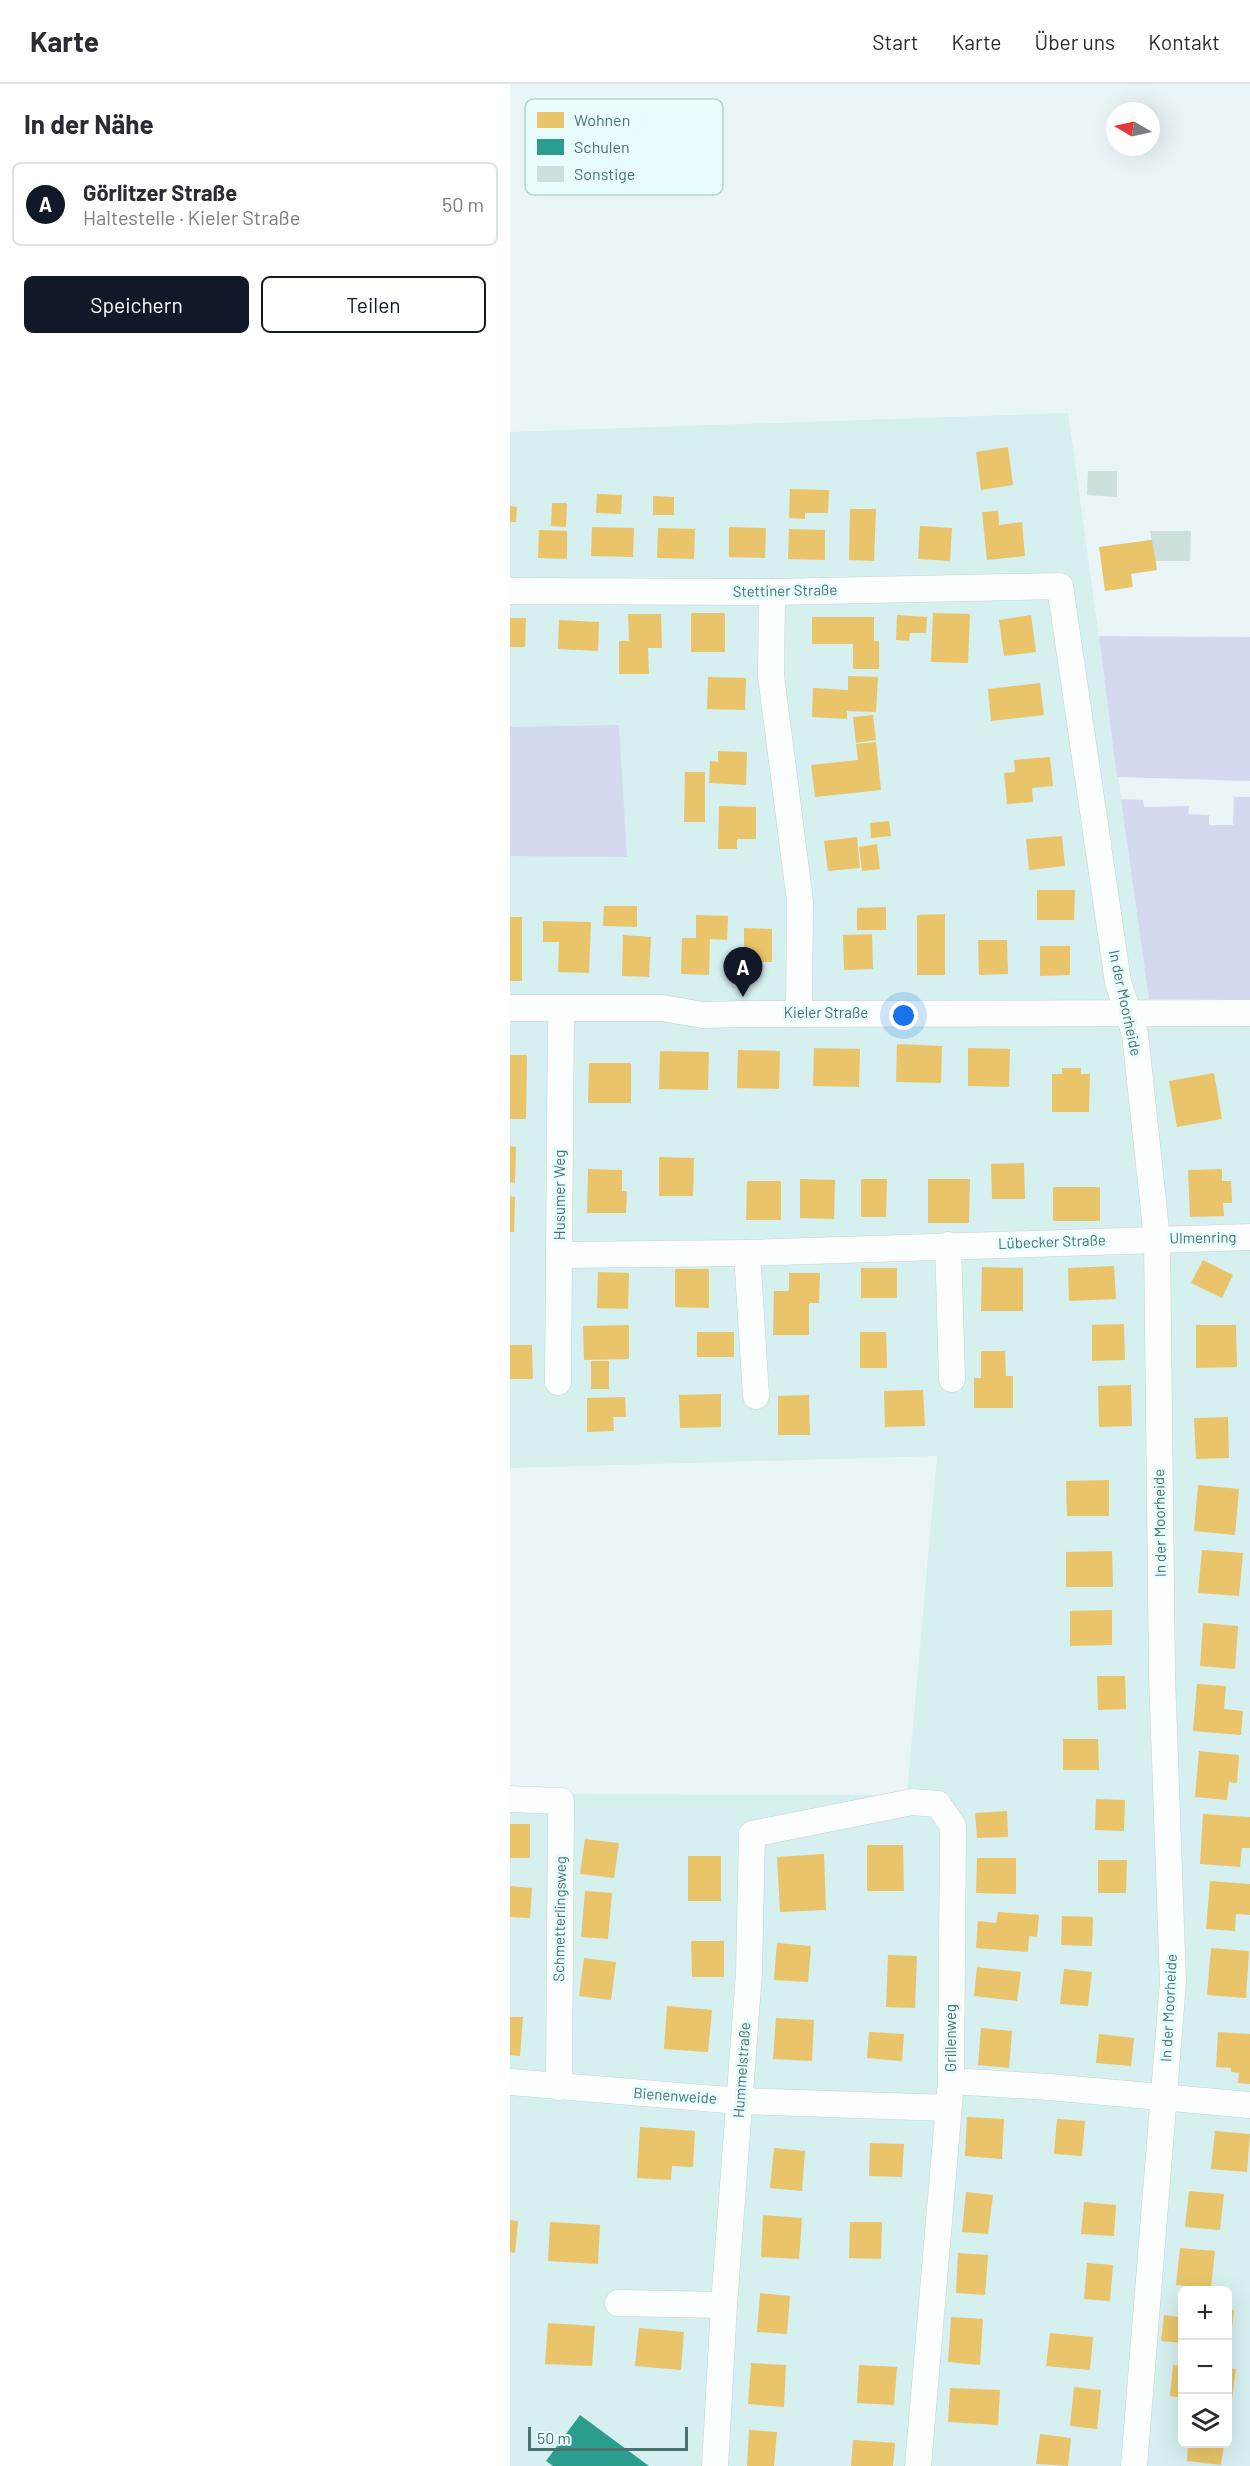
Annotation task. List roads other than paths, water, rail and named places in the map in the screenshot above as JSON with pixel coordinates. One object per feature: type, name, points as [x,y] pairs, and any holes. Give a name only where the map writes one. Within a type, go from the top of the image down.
[{"type":"street","name":"Stettiner Straße","points":[[510,591],[772,592],[1060,586]]},
{"type":"street","name":"In der Moorheide","points":[[1060,586],[1118,982],[1135,1034],[1157,1239],[1162,1675],[1173,1982],[1134,2466]]},
{"type":"street","points":[[772,592],[771,676],[800,901],[799,1014]]},
{"type":"street","name":"Kieler Straße","points":[[510,1008],[662,1008],[703,1015],[1250,1013]]},
{"type":"street","name":"Husumer Weg","points":[[558,1382],[561,1009]]},
{"type":"street","name":"Ulmenring","points":[[1157,1239],[1250,1237]]},
{"type":"street","name":"Lübecker Straße","points":[[560,1255],[747,1253],[1157,1239]]},
{"type":"street","points":[[948,1245],[951,1379]]},
{"type":"street","points":[[747,1253],[756,1396]]},
{"type":"street","name":"Schmetterlingsweg","points":[[510,1799],[561,1801],[559,2087]]},
{"type":"street","name":"Grillenweg","points":[[752,1834],[912,1802],[938,1804],[953,1826],[951,2082],[918,2466]]},
{"type":"street","name":"Hummelstraße","points":[[716,2466],[724,2305],[749,1973],[752,1834]]},
{"type":"street","name":"Bienenweide","points":[[510,2082],[740,2101],[948,2108]]},
{"type":"street","points":[[951,2082],[1250,2105]]},
{"type":"street","points":[[618,2303],[724,2305]]},
{"type":"place","name":"Görlitzer Straße","points":[[743,997]]}]
